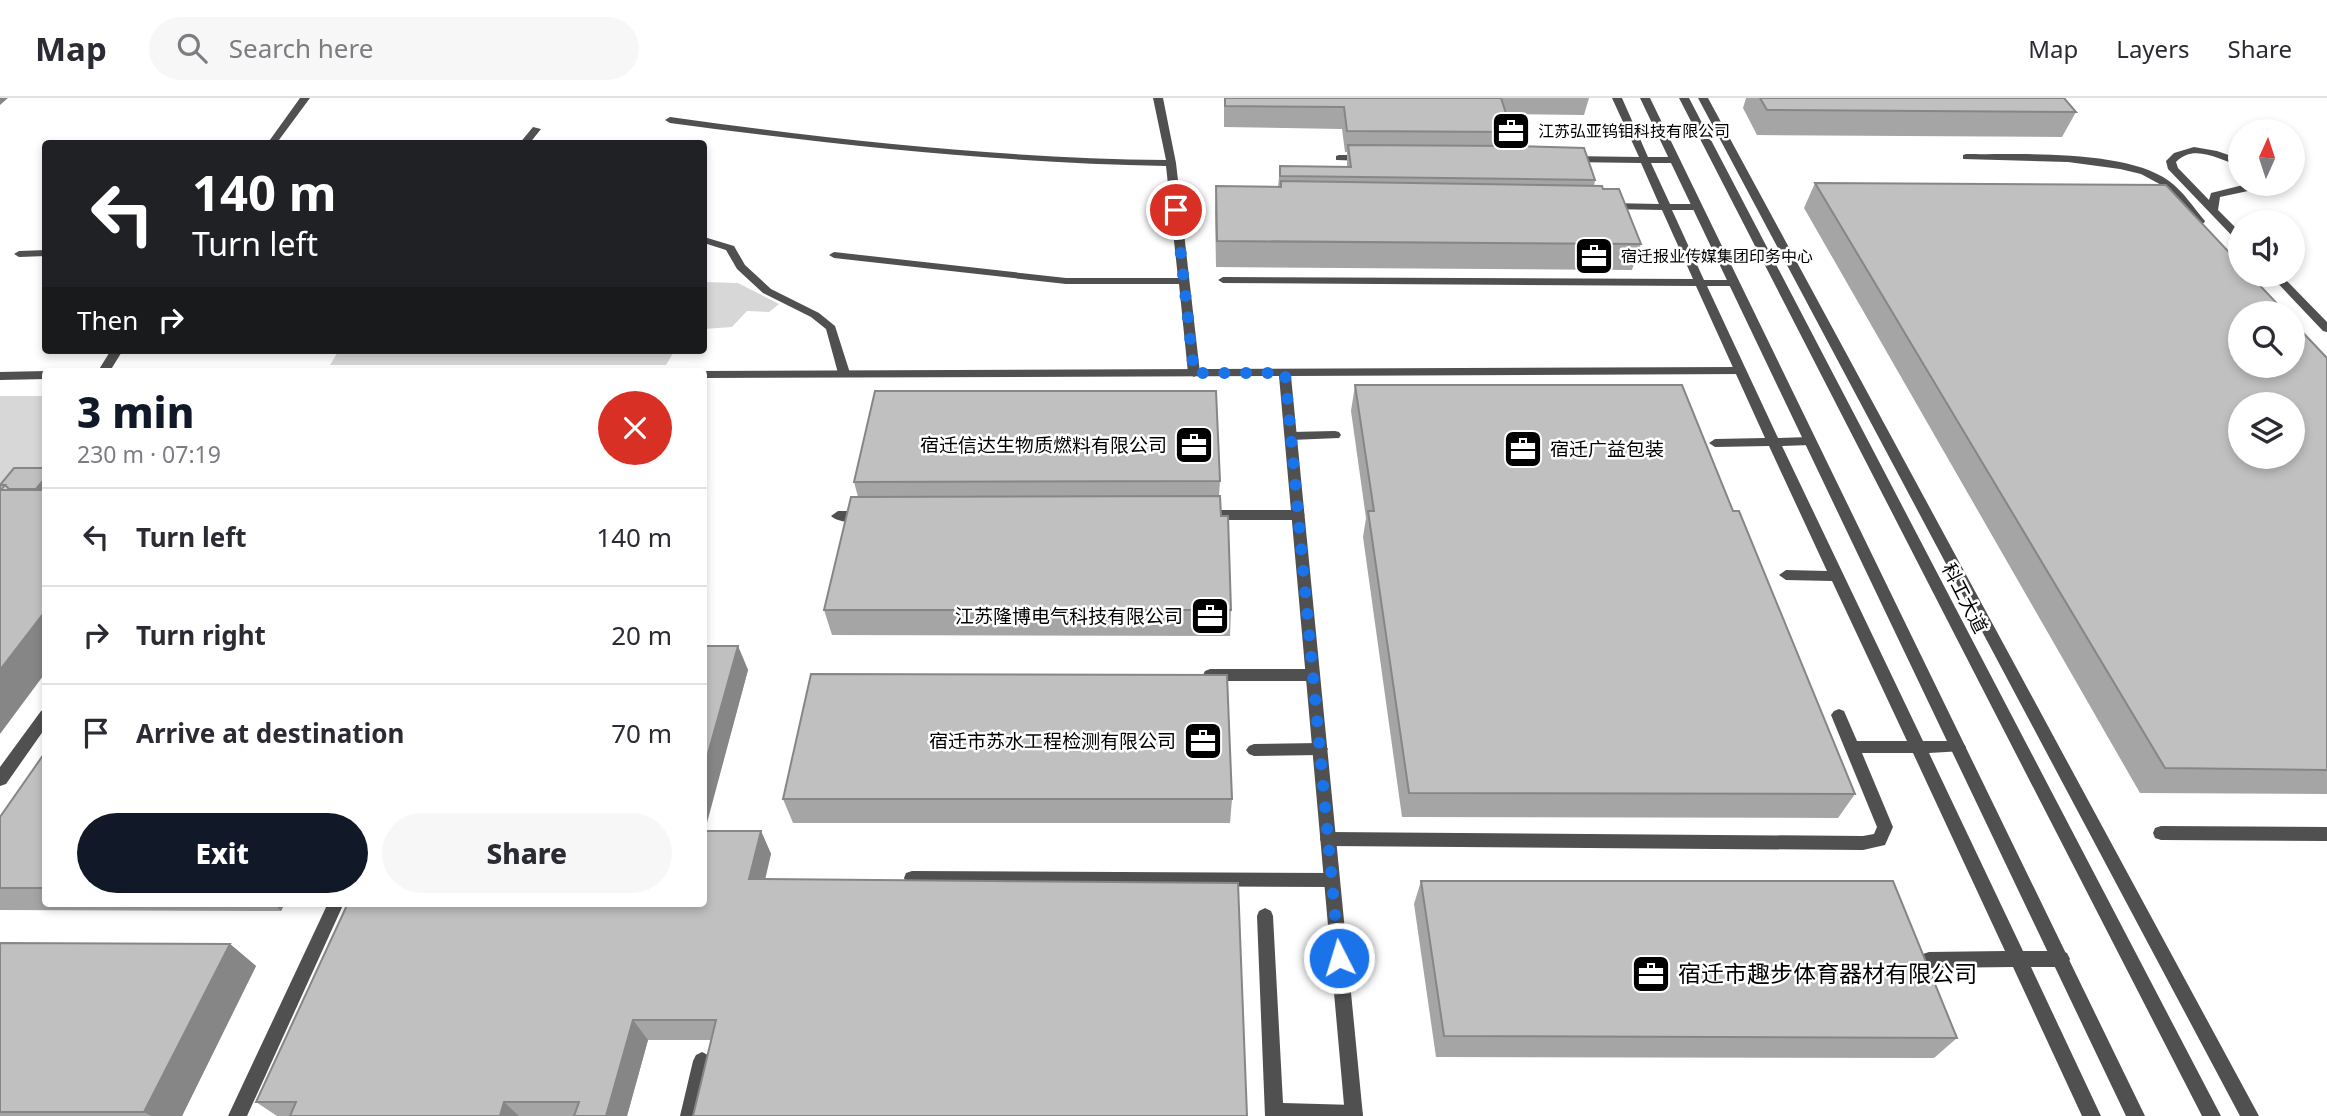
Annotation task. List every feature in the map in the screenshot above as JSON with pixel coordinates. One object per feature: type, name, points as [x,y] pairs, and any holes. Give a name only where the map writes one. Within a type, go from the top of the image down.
[{"type":"street","points":[[274,140],[305,98]]},
{"type":"street","points":[[1158,98],[1171,163],[1194,373]]},
{"type":"street","points":[[1617,98],[1773,442],[2092,1116]]},
{"type":"street","points":[[1645,98],[2136,1116]]},
{"type":"street","name":"科工大道","points":[[1684,98],[2212,1116]]},
{"type":"street","points":[[1703,98],[2250,1116]]},
{"type":"street","points":[[670,120],[865,145],[1115,163],[1171,163]]},
{"type":"street","points":[[526,140],[536,129]]},
{"type":"street","points":[[2228,159],[2212,153],[2189,151],[2175,155],[2171,161],[2173,169],[2228,226]]},
{"type":"street","points":[[1339,158],[1381,158]]},
{"type":"street","points":[[1966,158],[2062,158],[2121,167],[2162,181],[2206,228]]},
{"type":"street","points":[[1562,159],[1675,160]]},
{"type":"street","points":[[2162,181],[2173,169]]},
{"type":"street","points":[[2213,210],[2215,195],[2228,192]]},
{"type":"street","points":[[1597,206],[1698,207]]},
{"type":"street","points":[[2190,210],[2213,210]]},
{"type":"street","points":[[707,241],[730,248],[741,267],[767,291],[815,315],[831,328],[844,373]]},
{"type":"street","points":[[19,254],[42,253]]},
{"type":"street","points":[[834,255],[1066,281],[1184,281]]},
{"type":"street","points":[[1223,280],[1734,283]]},
{"type":"street","points":[[2287,287],[2327,329]]},
{"type":"street","points":[[707,374],[1740,371]]},
{"type":"street","points":[[1265,916],[1274,1114],[1354,1115],[1285,373]]},
{"type":"street","points":[[0,376],[42,375]]},
{"type":"street","points":[[1291,436],[1335,435]]},
{"type":"street","points":[[1715,443],[1810,441]]},
{"type":"street","points":[[1187,515],[1298,515]]},
{"type":"street","points":[[838,516],[880,516]]},
{"type":"street","points":[[1786,575],[1837,576]]},
{"type":"street","points":[[1191,675],[1313,675]]},
{"type":"street","points":[[1328,839],[1863,843],[1879,840],[1885,827],[1839,715]]},
{"type":"street","points":[[0,779],[42,721]]},
{"type":"street","points":[[1852,747],[1958,747]]},
{"type":"street","points":[[1254,750],[1320,749]]},
{"type":"street","points":[[2161,833],[2327,834]]},
{"type":"street","points":[[912,878],[1332,880]]},
{"type":"street","points":[[237,1116],[334,907]]},
{"type":"street","points":[[1929,960],[2061,960]]},
{"type":"street","points":[[689,1116],[702,1061]]},
{"type":"shaded area","points":[[707,282],[738,283],[779,304],[769,312],[747,311],[732,327],[707,329]]},
{"type":"shaded area","points":[[337,354],[673,354],[666,365],[330,365]]},
{"type":"shaded area","points":[[0,396],[42,396],[42,495],[0,494]]},
{"type":"building","points":[[1225,98],[1501,98],[1512,132],[1347,131],[1344,107],[1225,106]]},
{"type":"building","points":[[1760,98],[2064,98],[2076,112],[1767,110]]},
{"type":"building","points":[[1348,145],[1584,148],[1595,180],[1280,176],[1280,166],[1351,167]]},
{"type":"building","points":[[1281,181],[1602,186],[1603,189],[1619,189],[1641,244],[1217,241],[1216,186],[1281,187]]},
{"type":"building","points":[[1815,183],[2166,185],[2228,251],[2228,287],[2261,287],[2275,301],[2228,301],[2228,378],[2305,378],[2305,335],[2327,358],[2327,770],[2165,768]]},
{"type":"building","points":[[1355,385],[1682,385],[1733,511],[1739,511],[1855,794],[1409,793],[1368,511],[1374,511]]},
{"type":"building","points":[[875,391],[1216,391],[1220,481],[854,482]]},
{"type":"building","points":[[14,468],[42,468],[42,482],[36,489],[9,489],[0,485]]},
{"type":"building","points":[[0,485],[5,485],[1,490],[42,490],[42,615],[0,670]]},
{"type":"building","points":[[1220,496],[1221,516],[1228,516],[1231,610],[824,610],[851,497]]},
{"type":"building","points":[[707,646],[738,646],[707,757]]},
{"type":"building","points":[[811,674],[1227,675],[1232,799],[783,799]]},
{"type":"building","points":[[42,757],[42,888],[0,888],[0,817]]},
{"type":"building","points":[[707,831],[761,831],[749,879],[1238,883],[1247,1116],[693,1116],[716,1020],[633,1020],[606,1116],[574,1116],[579,1102],[504,1102],[500,1116],[290,1116],[296,1102],[256,1102],[346,907],[707,907]]},
{"type":"building","points":[[1421,881],[1893,881],[1957,1038],[1444,1036]]},
{"type":"building","points":[[0,943],[230,944],[144,1112],[0,1112]]},
{"type":"place","name":"江苏弘亚钨钼科技有限公司","points":[[1511,131]]},
{"type":"place","name":"宿迁报业传媒集团印务中心","points":[[1594,256]]},
{"type":"place","name":"宿迁信达生物质燃料有限公司","points":[[1194,445]]},
{"type":"place","name":"宿迁广益包装","points":[[1523,449]]},
{"type":"place","name":"江苏隆博电气科技有限公司","points":[[1210,616]]},
{"type":"place","name":"宿迁市苏水工程检测有限公司","points":[[1203,741]]},
{"type":"place","name":"宿迁市趣步体育器材有限公司","points":[[1651,974]]},
{"type":"route","points":[[1176,210],[1194,373],[1285,373],[1339,958]]}]
